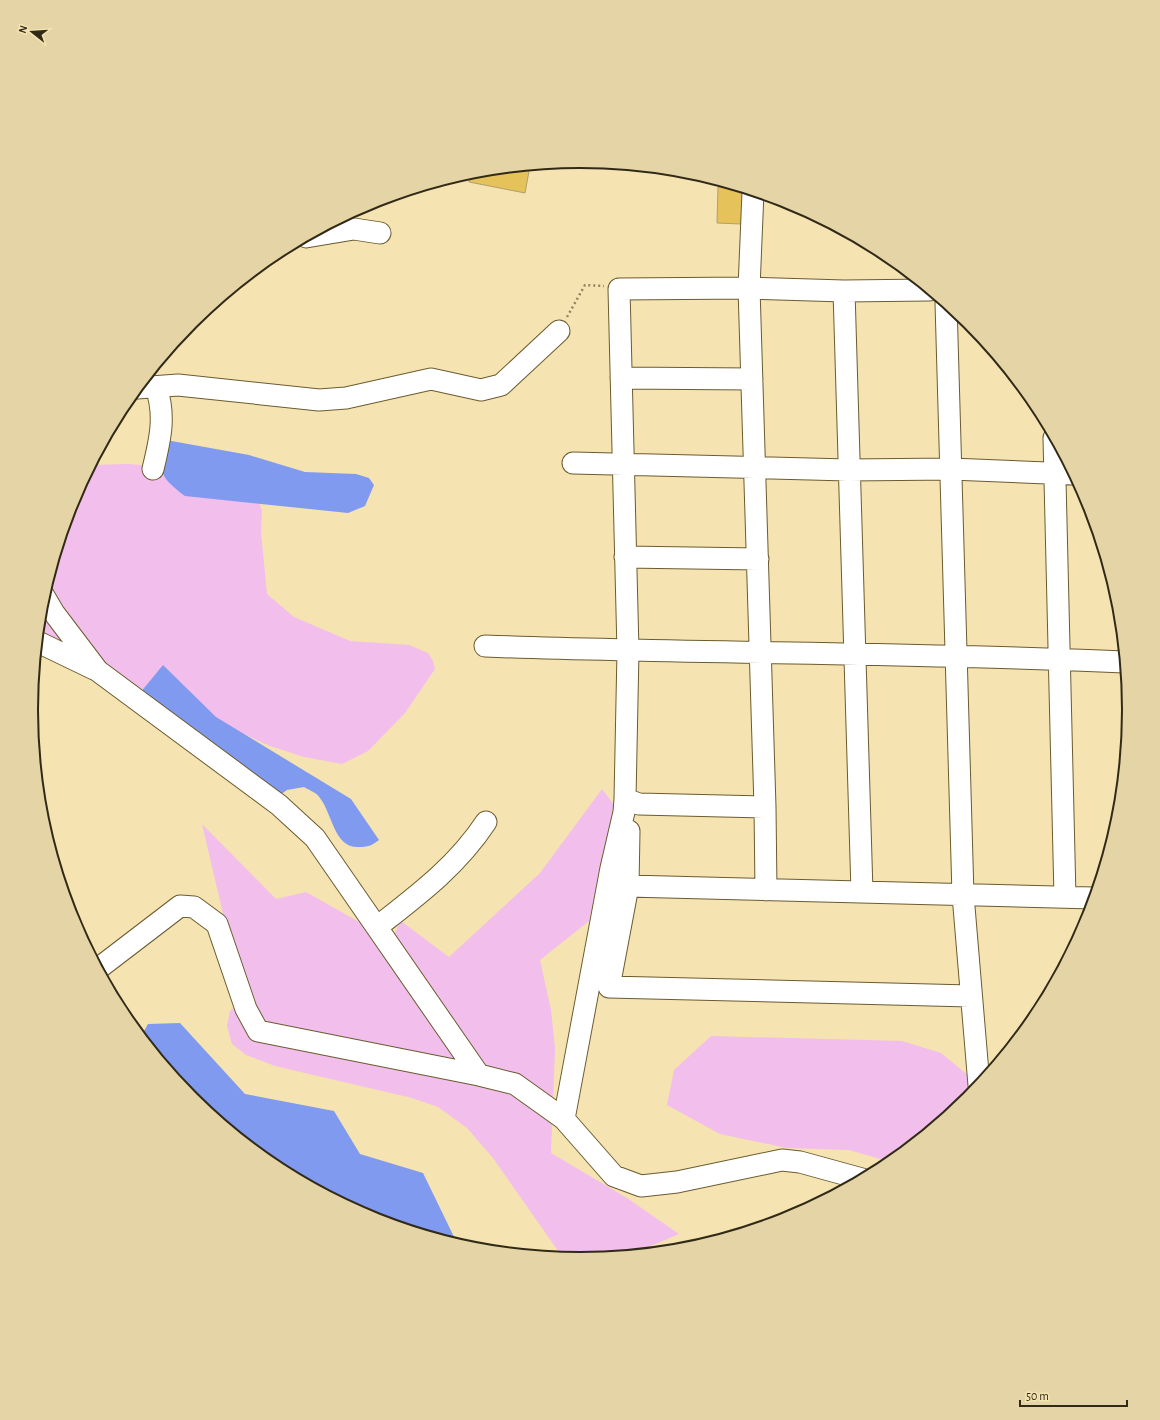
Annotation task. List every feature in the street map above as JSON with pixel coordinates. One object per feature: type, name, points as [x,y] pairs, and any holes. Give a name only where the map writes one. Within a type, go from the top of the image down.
[{"type":"street","points":[[753,197],[749,288],[761,654],[766,890]]},
{"type":"street","points":[[321,235],[354,229],[380,233]]},
{"type":"street","points":[[564,1119],[611,868],[625,806],[628,652],[619,289],[749,288],[844,291],[922,290]]},
{"type":"street","points":[[844,291],[848,470],[856,655],[862,892]]},
{"type":"street","points":[[946,312],[963,895],[970,996],[978,1077]]},
{"type":"street","points":[[147,388],[178,385],[319,400],[346,398],[431,379],[481,390],[501,385],[559,331]]},
{"type":"street","points":[[622,378],[752,379]]},
{"type":"street","points":[[147,388],[160,397],[162,432],[153,469]]},
{"type":"street","points":[[1060,459],[1064,474],[1059,659],[1065,897]]},
{"type":"street","points":[[573,463],[848,470],[951,469],[1064,474]]},
{"type":"street","points":[[625,557],[758,559]]},
{"type":"street","points":[[48,603],[98,671]]},
{"type":"street","points":[[42,644],[98,671],[279,805],[310,833],[378,927],[479,1075]]},
{"type":"street","points":[[485,646],[628,652],[956,656],[1120,662]]},
{"type":"street","points":[[625,806],[639,804],[765,807]]},
{"type":"street","points":[[625,806],[630,814],[628,886],[609,987],[970,996]]},
{"type":"street","points":[[378,927],[436,881],[473,842],[486,822]]},
{"type":"street","points":[[628,886],[1065,897],[1087,900]]},
{"type":"street","points":[[102,965],[180,906],[194,907],[217,924],[246,1009],[258,1031],[479,1075],[515,1084],[564,1119],[614,1176],[641,1186],[677,1182],[782,1160],[800,1162],[854,1177]]},
{"type":"path","points":[[559,331],[585,285],[611,286],[619,289]]},
{"type":"shaded area","points":[[128,464],[177,468],[254,487],[262,511],[261,532],[267,594],[294,617],[350,641],[409,645],[428,653],[433,661],[435,669],[405,713],[368,751],[342,764],[304,757],[270,746],[120,679],[50,639],[44,633],[48,604],[56,570],[79,503],[97,465]]},
{"type":"shaded area","points":[[602,789],[614,805],[589,921],[540,960],[551,1010],[555,1048],[551,1153],[627,1198],[679,1234],[648,1247],[615,1251],[558,1251],[493,1158],[467,1128],[438,1107],[412,1098],[275,1066],[246,1055],[232,1044],[227,1026],[230,1011],[243,999],[202,824],[276,899],[306,892],[391,940],[401,921],[449,957],[540,873]]},
{"type":"shaded area","points":[[711,1036],[902,1041],[941,1053],[969,1076],[968,1088],[963,1093],[910,1140],[883,1160],[849,1150],[787,1148],[720,1134],[667,1105],[674,1070]]},
{"type":"water","points":[[166,440],[249,455],[305,472],[356,474],[369,478],[374,485],[365,506],[348,513],[185,496],[165,478],[162,467],[162,459]]},
{"type":"water","points":[[163,665],[216,717],[351,799],[379,840],[363,847],[351,846],[345,843],[339,837],[324,805],[319,796],[315,793],[304,787],[287,790],[280,795],[140,693]]},
{"type":"water","points":[[180,1023],[245,1094],[334,1111],[360,1154],[423,1173],[454,1237],[406,1223],[373,1211],[340,1196],[279,1161],[250,1140],[197,1093],[144,1031],[148,1024]]},
{"type":"building","points":[[529,171],[525,193],[469,182],[470,179],[474,178]]},
{"type":"building","points":[[718,187],[743,193],[741,224],[717,223]]}]
